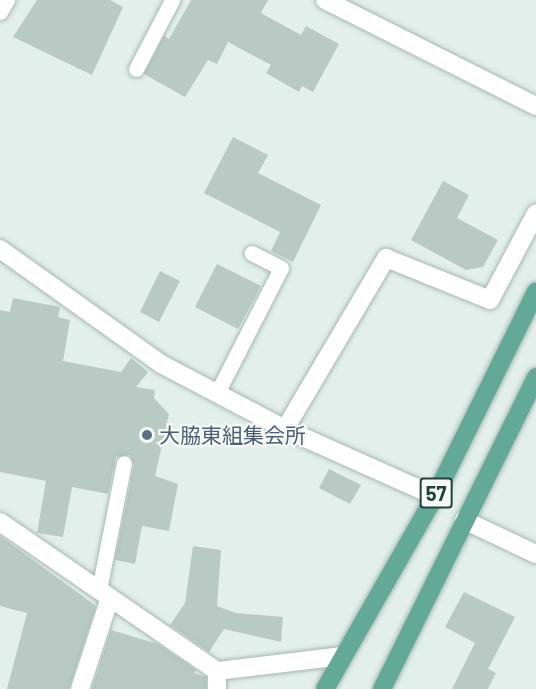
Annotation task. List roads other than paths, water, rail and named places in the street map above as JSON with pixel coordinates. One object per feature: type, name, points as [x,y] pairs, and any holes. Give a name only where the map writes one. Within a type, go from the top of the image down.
[{"type":"main road","name":"57","points":[[325,689],[435,496],[536,292]]},
{"type":"main road","name":"57","points":[[382,689],[536,377]]},
{"type":"street","points":[[330,1],[536,106]]},
{"type":"street","points":[[285,429],[386,258],[490,300],[536,213]]},
{"type":"street","points":[[0,249],[161,364],[285,429],[435,496]]},
{"type":"street","points":[[464,520],[536,554]]},
{"type":"street","points":[[0,522],[105,594],[217,680],[342,656]]},
{"type":"street","points":[[80,689],[105,594]]},
{"type":"lane","points":[[0,12],[7,0]]},
{"type":"lane","points":[[136,69],[172,0]]},
{"type":"lane","points":[[217,393],[281,268],[252,253]]},
{"type":"lane","points":[[105,594],[124,463]]},
{"type":"place","name":"大脇東組集会所","points":[[147,435]]}]
